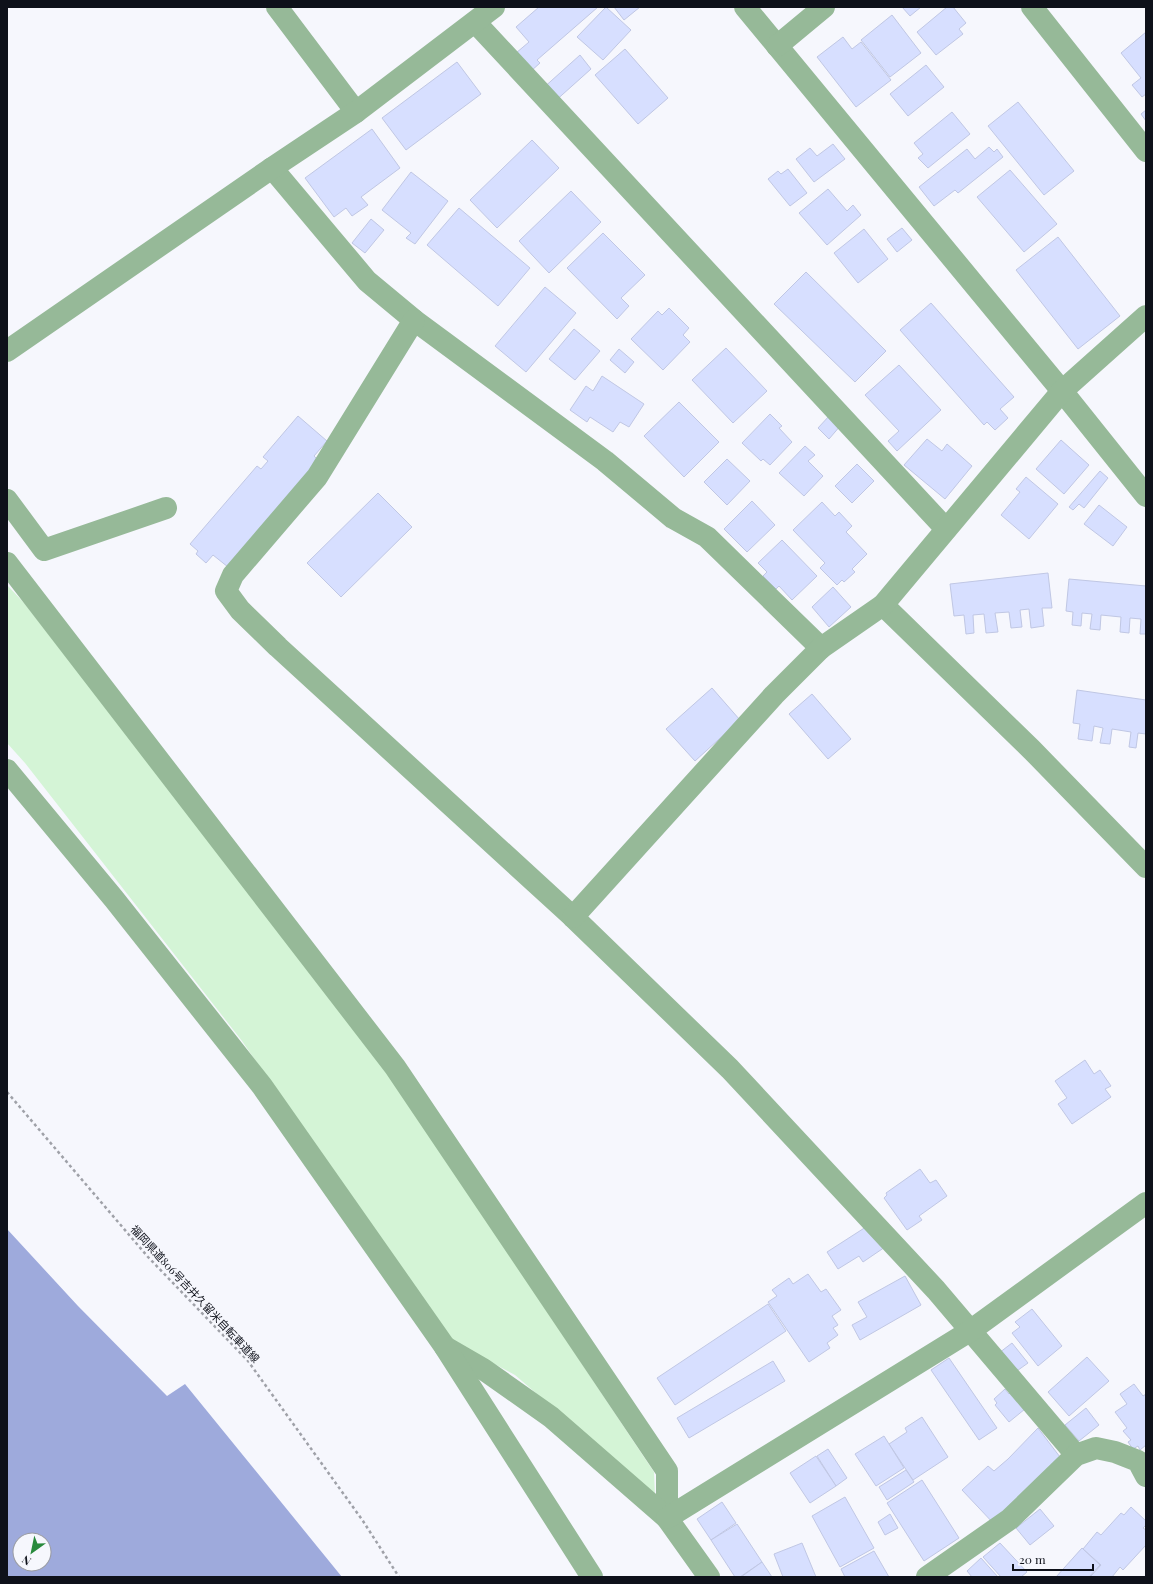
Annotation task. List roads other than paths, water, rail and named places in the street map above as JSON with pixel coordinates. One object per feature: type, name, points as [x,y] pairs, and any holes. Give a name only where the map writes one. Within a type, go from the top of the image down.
[{"type":"street","points":[[277,7],[356,112]]},
{"type":"street","points":[[7,351],[272,168],[356,112],[494,7]]},
{"type":"street","points":[[745,7],[1062,391],[1146,496]]},
{"type":"street","points":[[777,46],[824,7]]},
{"type":"street","points":[[1032,7],[1146,151]]},
{"type":"street","points":[[475,22],[946,529]]},
{"type":"street","points":[[272,168],[366,281],[414,320],[599,457],[673,518],[706,536],[821,648]]},
{"type":"street","points":[[573,917],[774,695],[821,648],[883,605],[1062,391],[1146,316]]},
{"type":"street","points":[[414,320],[317,477],[233,575],[226,591],[240,610],[278,647],[573,917],[730,1069],[936,1290],[1076,1455]]},
{"type":"street","points":[[7,500],[44,550],[166,508]]},
{"type":"street","points":[[7,563],[395,1067],[667,1471],[667,1518]]},
{"type":"street","points":[[883,605],[1032,750],[1146,868]]},
{"type":"street","points":[[7,770],[119,905],[262,1086],[445,1347],[592,1577]]},
{"type":"street","points":[[667,1518],[970,1331],[1146,1203]]},
{"type":"street","points":[[445,1347],[483,1369],[551,1417],[667,1518],[709,1577]]},
{"type":"street","points":[[927,1577],[1010,1519],[1076,1455],[1096,1448],[1115,1452],[1143,1463]]},
{"type":"water","points":[[7,1229],[78,1306],[167,1396],[185,1384],[342,1577],[7,1577]]}]
